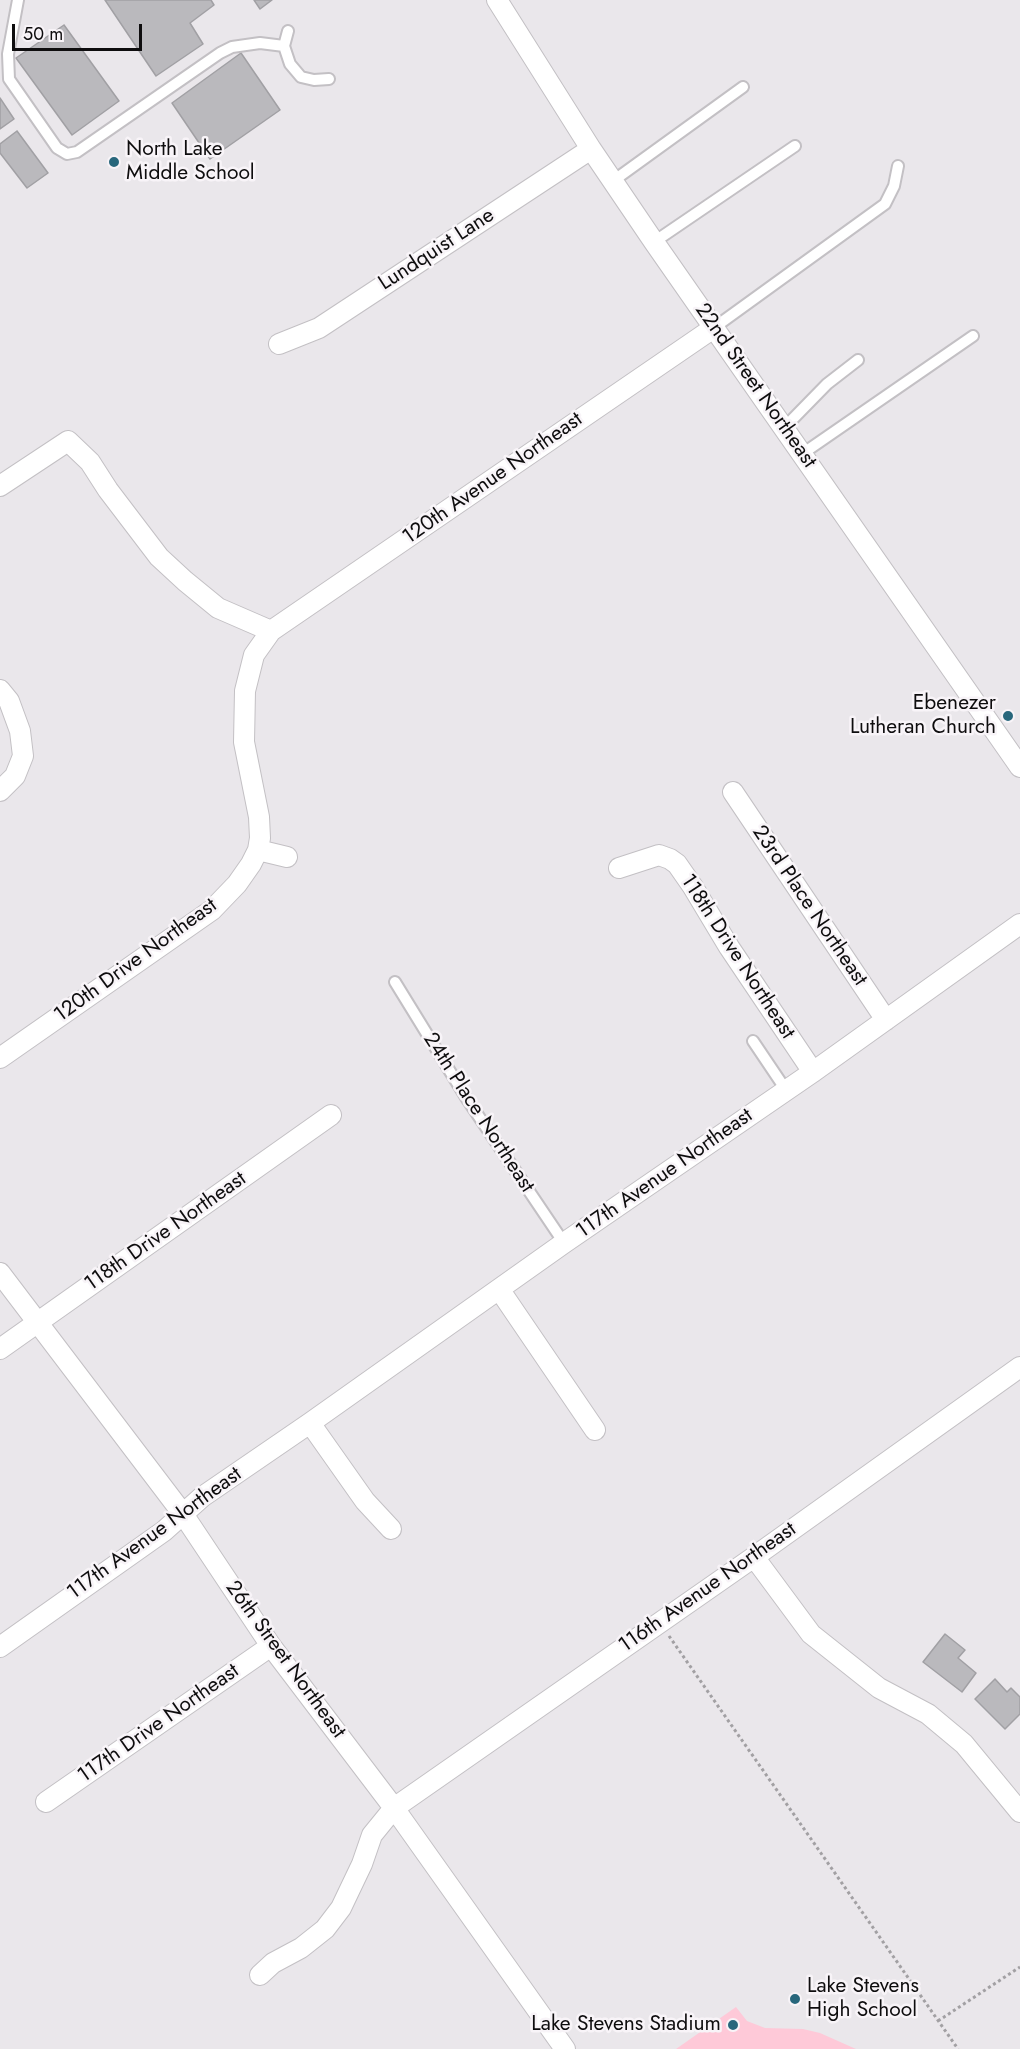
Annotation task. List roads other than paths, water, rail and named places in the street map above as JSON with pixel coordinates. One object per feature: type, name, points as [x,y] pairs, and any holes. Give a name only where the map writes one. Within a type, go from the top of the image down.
[{"type":"street","name":"22nd Street Northeast","points":[[497,0],[654,242],[802,454],[997,725],[1020,767]]},
{"type":"street","name":"Lundquist Lane","points":[[279,344],[319,328],[591,148]]},
{"type":"street","name":"120th Avenue Northeast","points":[[271,631],[714,327]]},
{"type":"street","points":[[0,486],[68,441],[90,462],[108,490],[159,557],[218,608],[271,631],[254,655],[245,691],[244,742],[259,817],[258,850],[286,857]]},
{"type":"street","points":[[0,690],[9,701],[20,731],[23,756],[15,776],[0,791]]},
{"type":"street","name":"23rd Place Northeast","points":[[733,792],[886,1020]]},
{"type":"street","name":"120th Drive Northeast","points":[[0,1058],[212,910],[237,884],[258,850]]},
{"type":"street","name":"118th Drive Northeast","points":[[619,868],[659,855],[677,864],[729,947],[813,1072]]},
{"type":"street","name":"117th Avenue Northeast","points":[[0,1647],[164,1531],[202,1497],[564,1243],[813,1072],[1020,924]]},
{"type":"street","name":"118th Drive Northeast","points":[[0,1349],[332,1115]]},
{"type":"street","name":"26th Street Northeast","points":[[0,1273],[183,1514],[271,1646],[394,1808],[565,2049]]},
{"type":"street","points":[[499,1289],[595,1430]]},
{"type":"street","name":"116th Avenue Northeast","points":[[260,1975],[273,1963],[301,1948],[325,1929],[341,1908],[362,1864],[372,1835],[394,1808],[754,1557],[1020,1366]]},
{"type":"street","points":[[310,1423],[365,1501],[391,1529]]},
{"type":"street","points":[[754,1557],[811,1634],[879,1688],[928,1714],[964,1744],[1020,1812]]},
{"type":"street","name":"117th Drive Northeast","points":[[46,1803],[271,1646]]},
{"type":"lane","points":[[18,0],[8,54],[9,79],[57,148],[67,154],[77,152],[232,47],[260,43],[285,46]]},
{"type":"lane","points":[[288,31],[285,46],[290,64],[301,77],[314,80],[329,79]]},
{"type":"lane","points":[[613,181],[743,87]]},
{"type":"lane","points":[[654,242],[795,146]]},
{"type":"lane","points":[[714,327],[885,204],[894,186],[898,165]]},
{"type":"lane","points":[[802,454],[973,336]]},
{"type":"lane","points":[[784,428],[827,384],[858,360]]},
{"type":"lane","name":"24th Place Northeast","points":[[395,982],[467,1099],[564,1243]]},
{"type":"lane","points":[[753,1041],[786,1090]]},
{"type":"place","name":"North Lake Middle School","points":[[114,162]]},
{"type":"place","name":"Ebenezer Lutheran Church","points":[[1008,716]]},
{"type":"place","name":"Lake Stevens High School","points":[[795,1999]]},
{"type":"place","name":"Lake Stevens Stadium","points":[[733,2025]]}]
